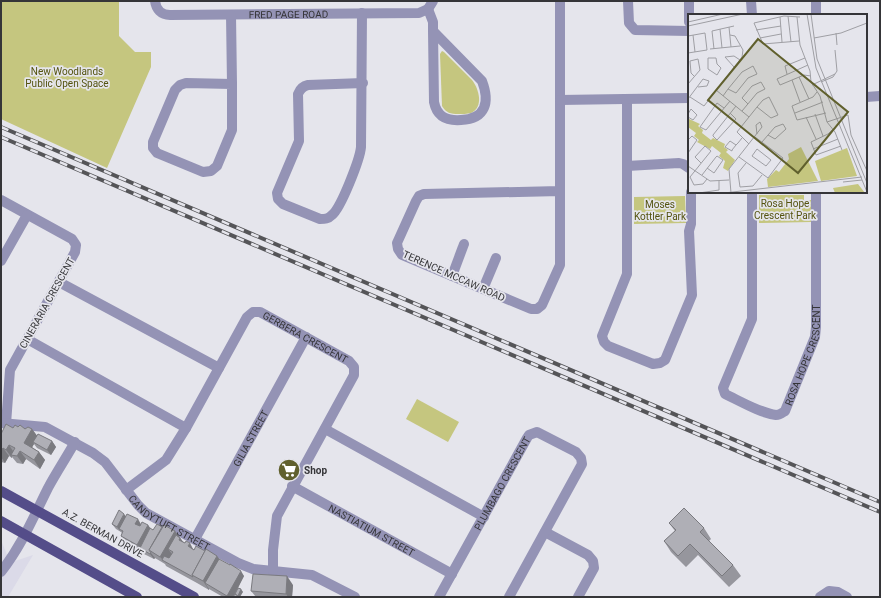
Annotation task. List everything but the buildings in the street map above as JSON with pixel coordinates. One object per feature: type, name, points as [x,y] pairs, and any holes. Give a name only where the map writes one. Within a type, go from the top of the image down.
[{"type":"main road","name":"A.Z. BERMAN DRIVE","points":[[1,491],[194,597]]},
{"type":"main road","points":[[1,521],[137,597]]},
{"type":"street","name":"FRED PAGE ROAD","points":[[155,1],[158,9],[166,15],[419,13],[430,5]]},
{"type":"street","name":"TERENCE MCCAW ROAD","points":[[560,1],[560,100],[560,191],[560,265],[542,305],[537,309],[532,309],[402,255],[398,250],[397,243],[416,201],[419,196],[427,193],[560,191]]},
{"type":"street","points":[[628,1],[629,23],[635,30],[688,31]]},
{"type":"street","points":[[689,1],[689,14]]},
{"type":"street","points":[[751,1],[752,14]]},
{"type":"street","points":[[816,1],[816,14]]},
{"type":"street","points":[[430,5],[433,22],[433,31],[434,102],[437,111],[443,118],[452,121],[474,119],[483,111],[486,103],[482,81],[433,31]]},
{"type":"street","points":[[362,13],[362,83],[361,152],[338,209],[327,219],[320,219],[283,204],[278,199],[277,193],[299,141],[298,94],[300,89],[308,85],[362,83]]},
{"type":"street","points":[[231,15],[232,84],[232,130],[217,166],[211,171],[203,172],[160,154],[155,150],[153,142],[178,87],[186,83],[232,84]]},
{"type":"street","points":[[867,97],[880,96]]},
{"type":"street","points":[[560,100],[688,98]]},
{"type":"street","points":[[627,99],[627,274],[602,336],[604,342],[608,346],[653,364],[660,364],[665,360],[692,295],[689,231],[691,224],[692,193]]},
{"type":"street","points":[[627,166],[679,163],[688,167]]},
{"type":"street","name":"ROSA HOPE CRESCENT","points":[[752,193],[752,319],[723,388],[725,394],[777,415],[782,414],[785,411],[815,337],[816,193]]},
{"type":"street","name":"CINERARIA CRESCENT","points":[[1,200],[72,239],[76,246],[75,252],[10,370],[4,423]]},
{"type":"street","points":[[1,261],[27,215]]},
{"type":"street","points":[[452,276],[464,244]]},
{"type":"street","points":[[483,289],[496,258]]},
{"type":"street","points":[[58,282],[218,368]]},
{"type":"street","name":"GERBERA CRESCENT","points":[[126,490],[166,460],[186,428],[247,317],[253,312],[260,312],[306,337],[349,361],[354,367],[354,375],[292,486],[277,516],[273,550],[273,570]]},
{"type":"street","name":"GILIA STREET","points":[[195,539],[306,337]]},
{"type":"street","points":[[27,339],[186,428]]},
{"type":"street","name":"CANDYTUFT STREET","points":[[4,423],[45,427],[75,442],[100,457],[138,506],[146,513],[245,567],[312,574],[337,593],[354,597]]},
{"type":"street","points":[[325,429],[484,516]]},
{"type":"street","name":"PLUMBAGO CRESCENT","points":[[439,597],[529,435],[537,432],[576,452],[581,458],[582,462],[581,467],[509,597]]},
{"type":"street","points":[[1,572],[26,535],[49,486],[75,442]]},
{"type":"street","name":"NASTIATIUM STREET","points":[[292,486],[452,574]]},
{"type":"street","points":[[545,532],[588,555],[593,561],[594,568],[578,597]]},
{"type":"street","points":[[820,597],[829,591],[838,592],[847,597]]},
{"type":"shaded area","points":[[1,540],[8,557],[15,561],[33,555],[8,597],[1,597]]},
{"type":"green space","name":"New Woodlands Public Open Space","points":[[1,1],[119,1],[119,36],[135,52],[151,52],[151,67],[107,168],[1,119]]},
{"type":"green space","points":[[442,51],[472,80],[477,88],[479,98],[478,107],[471,113],[455,114],[447,112],[442,106],[440,54]]},
{"type":"green space","name":"Rosa Hope Crescent Park","points":[[759,195],[804,195],[804,200],[811,200],[811,222],[759,223]]},
{"type":"green space","name":"Moses Kottler Park","points":[[685,196],[686,223],[634,224],[634,197]]},
{"type":"green space","points":[[417,399],[459,422],[448,442],[406,419]]},
{"type":"railway","points":[[1,127],[880,502]]},
{"type":"railway","points":[[1,137],[880,512]]},
{"type":"place","name":"Shop","points":[[289,470]]}]
